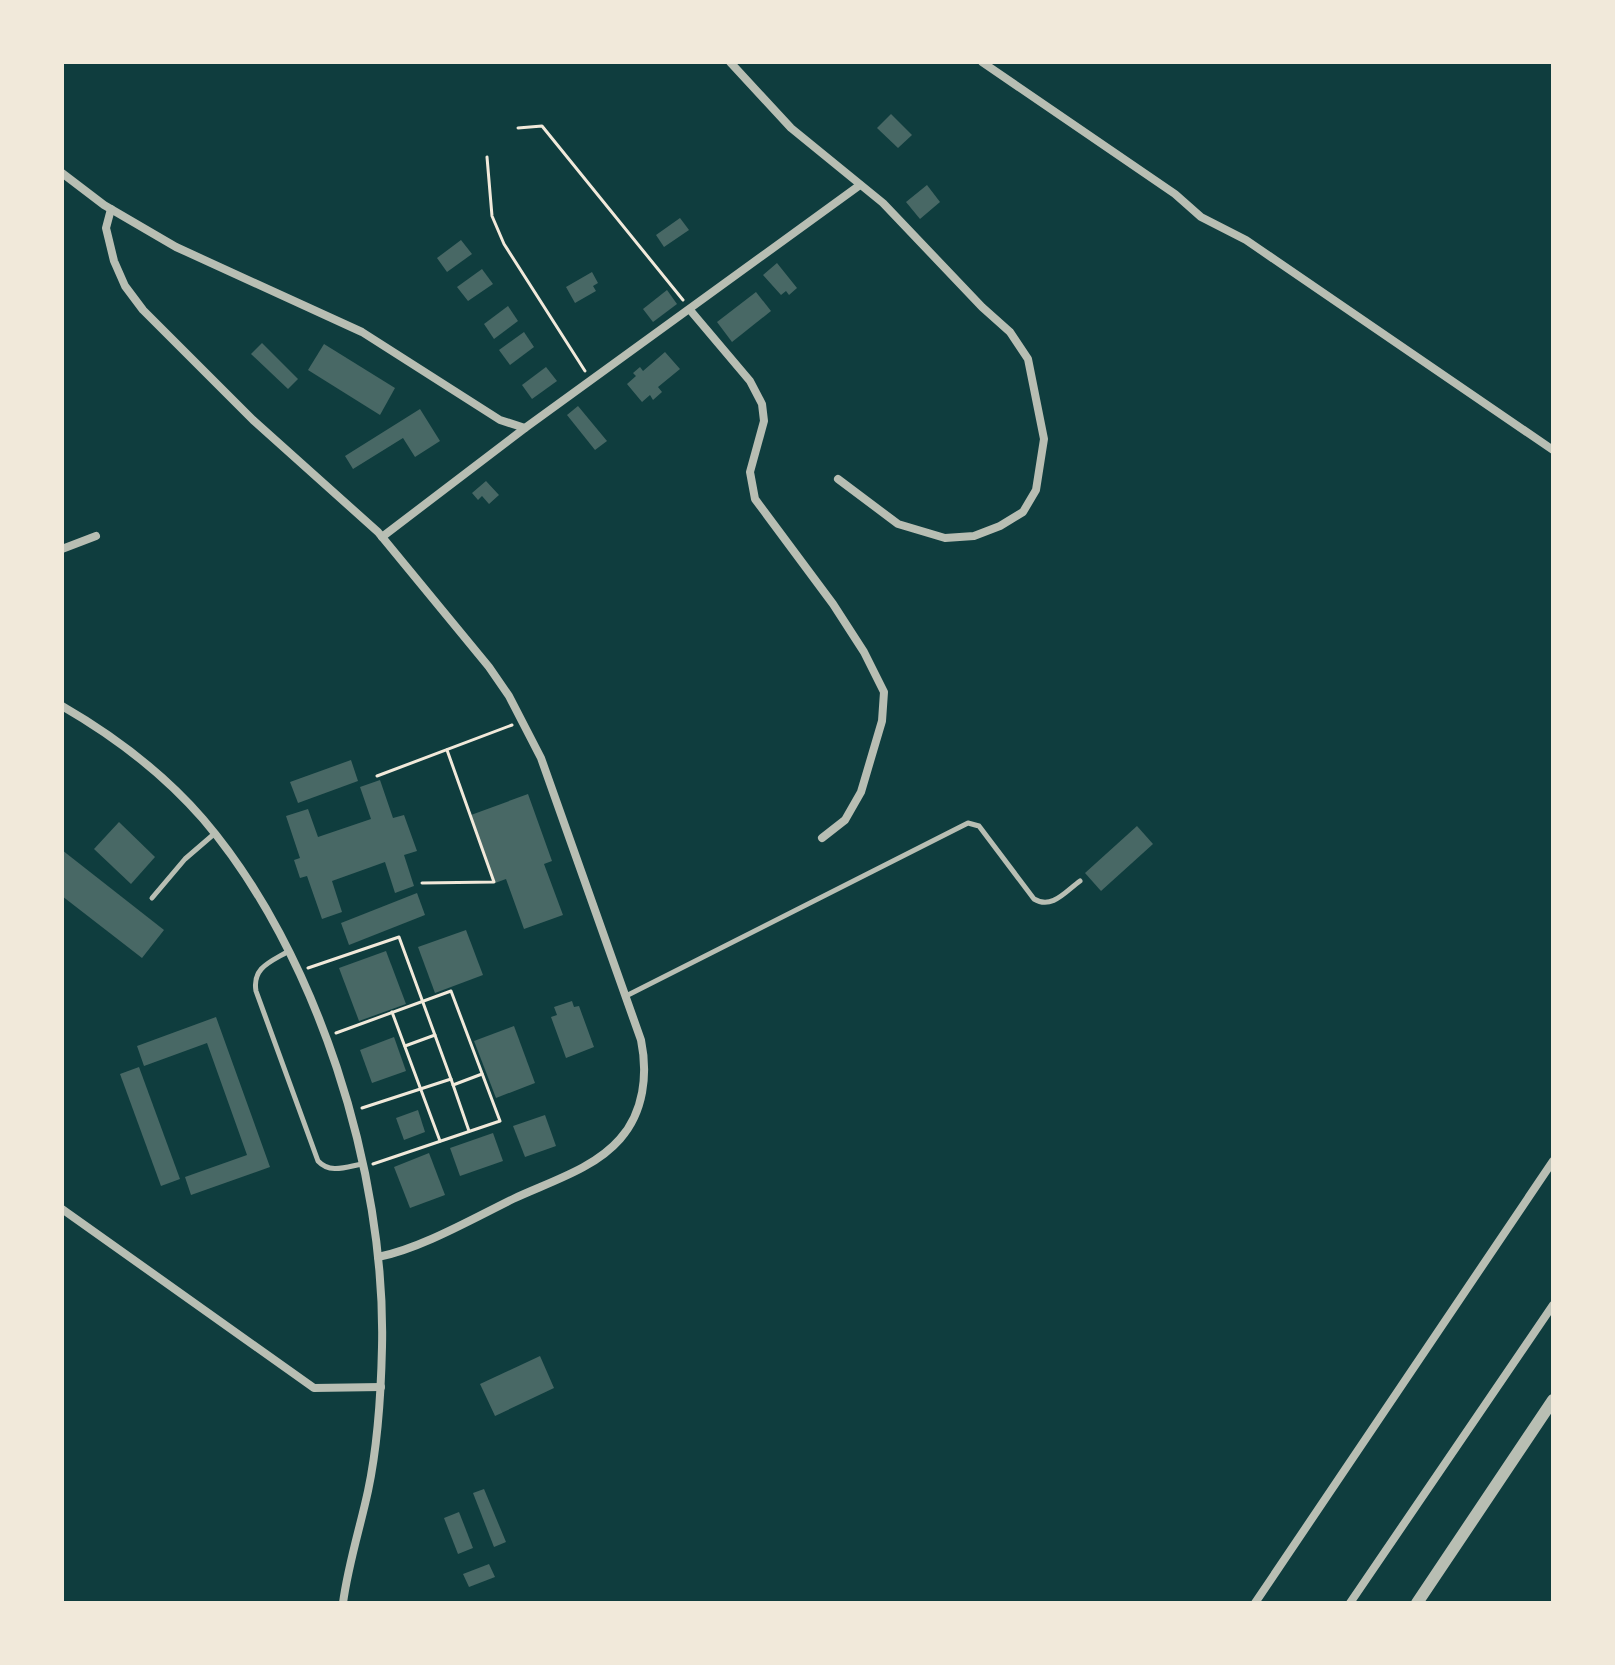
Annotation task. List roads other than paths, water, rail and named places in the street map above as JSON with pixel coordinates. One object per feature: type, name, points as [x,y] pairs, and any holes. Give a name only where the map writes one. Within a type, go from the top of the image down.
[{"type":"street","points":[[730,62],[791,128],[883,203],[1010,332],[1028,359],[1044,439],[1036,490],[1023,512],[1000,526],[974,536],[945,538],[898,524],[838,479]]},
{"type":"street","points":[[982,62],[1175,194],[1201,217],[1246,240],[1553,450]]},
{"type":"street","points":[[62,173],[111,209],[176,247],[343,322],[500,420],[525,428]]},
{"type":"street","points":[[382,537],[525,428],[860,185]]},
{"type":"street","points":[[111,209],[106,228],[114,261],[125,286],[143,310],[253,420],[382,537],[489,667],[524,721],[541,758],[641,1040],[645,1072],[636,1114],[622,1138],[610,1149],[580,1168],[454,1227],[390,1255],[378,1257]]},
{"type":"street","points":[[690,310],[750,381],[762,404],[764,421],[750,472],[755,499],[833,604],[864,652],[884,692],[882,721],[861,792],[845,820],[822,838]]},
{"type":"street","points":[[62,549],[96,536]]},
{"type":"street","points":[[62,706],[138,756],[183,798],[214,834],[256,894],[287,952],[325,1037],[351,1112],[364,1165],[378,1257],[383,1344],[369,1487],[343,1603]]},
{"type":"street","points":[[1255,1603],[1553,1161]]},
{"type":"street","points":[[62,1209],[314,1388],[381,1387]]},
{"type":"street","points":[[1350,1603],[1553,1305]]},
{"type":"street","points":[[1417,1603],[1553,1400]]},
{"type":"lane","points":[[626,996],[968,823],[979,826],[1034,899],[1042,904],[1051,903],[1080,881]]},
{"type":"lane","points":[[152,898],[185,859],[214,834]]},
{"type":"lane","points":[[287,952],[259,969],[254,983],[256,991],[318,1161],[324,1167],[333,1169],[364,1165]]}]
